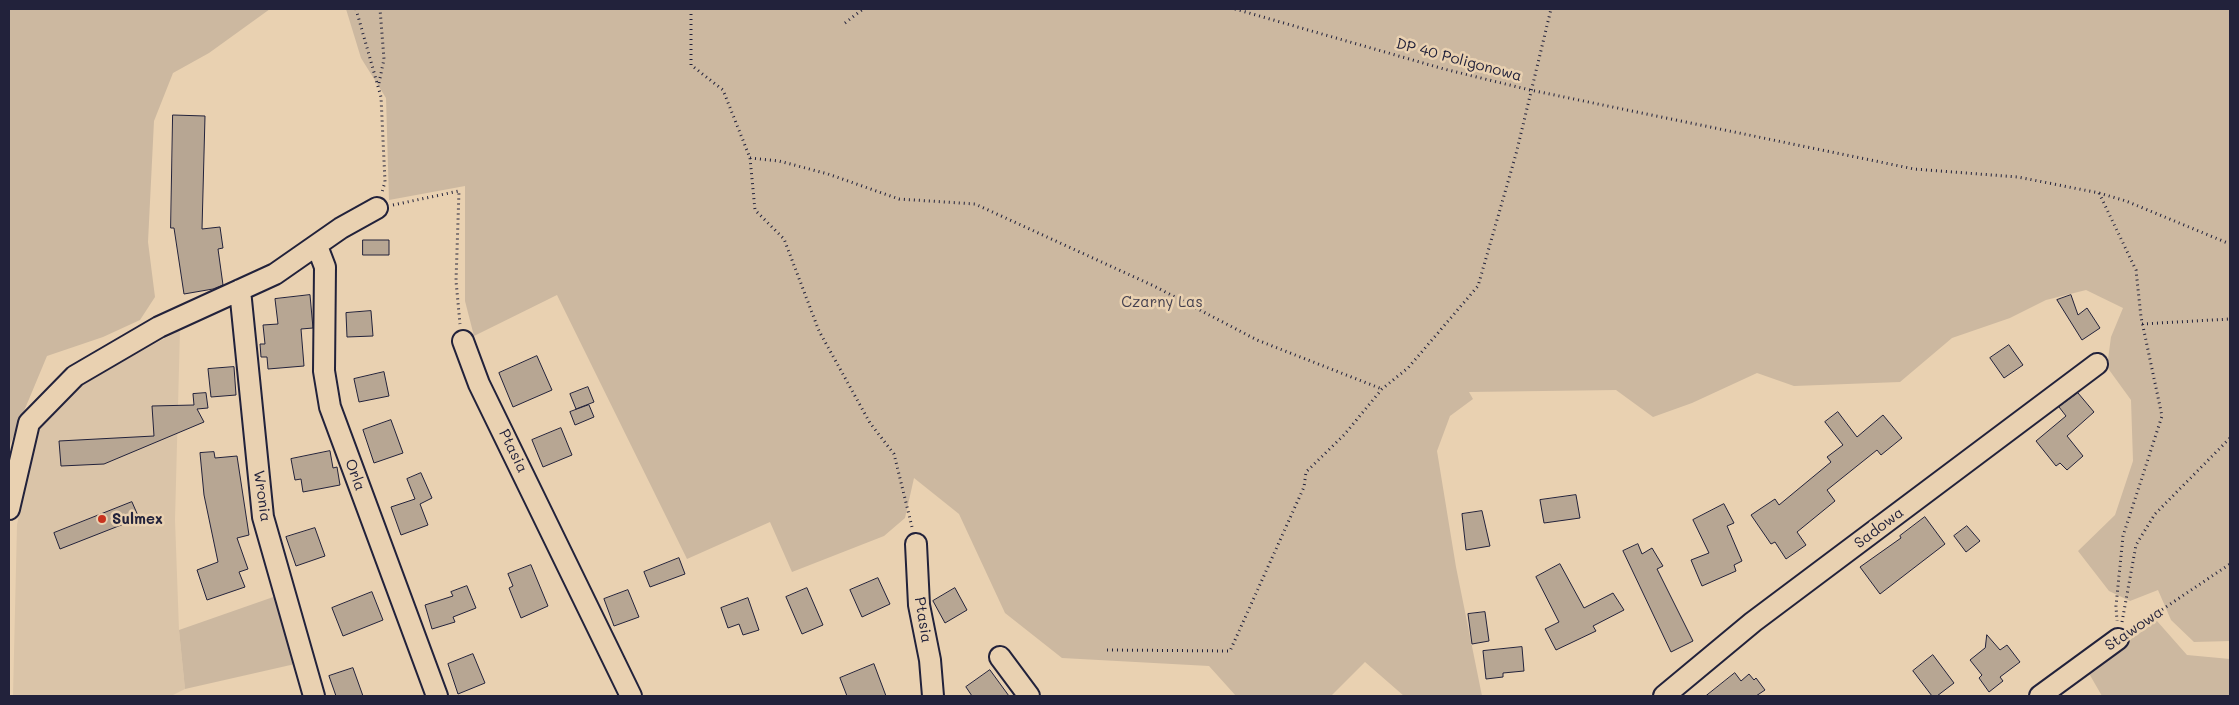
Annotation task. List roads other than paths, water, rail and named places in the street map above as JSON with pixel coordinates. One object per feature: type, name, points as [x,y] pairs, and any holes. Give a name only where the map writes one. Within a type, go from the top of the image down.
[{"type":"street","points":[[9,509],[29,423],[76,376],[159,326],[275,274],[341,228],[377,208]]},
{"type":"street","name":"Orla","points":[[317,246],[324,267],[324,371],[330,407],[437,696]]},
{"type":"street","name":"Wronia","points":[[240,290],[263,517],[314,696]]},
{"type":"street","name":"Ptasia","points":[[464,341],[479,384],[631,696]]},
{"type":"street","name":"Sadowa","points":[[1664,696],[1753,622],[2097,364]]},
{"type":"street","name":"Ptasia","points":[[916,544],[919,604],[930,660],[933,696]]},
{"type":"street","name":"Stawowa","points":[[2040,696],[2118,639]]},
{"type":"street","points":[[1000,657],[1029,696]]},
{"type":"place","name":"Sulmex","points":[[102,519]]},
{"type":"park label","name":"Czarny Las","points":[[1162,302]]}]
